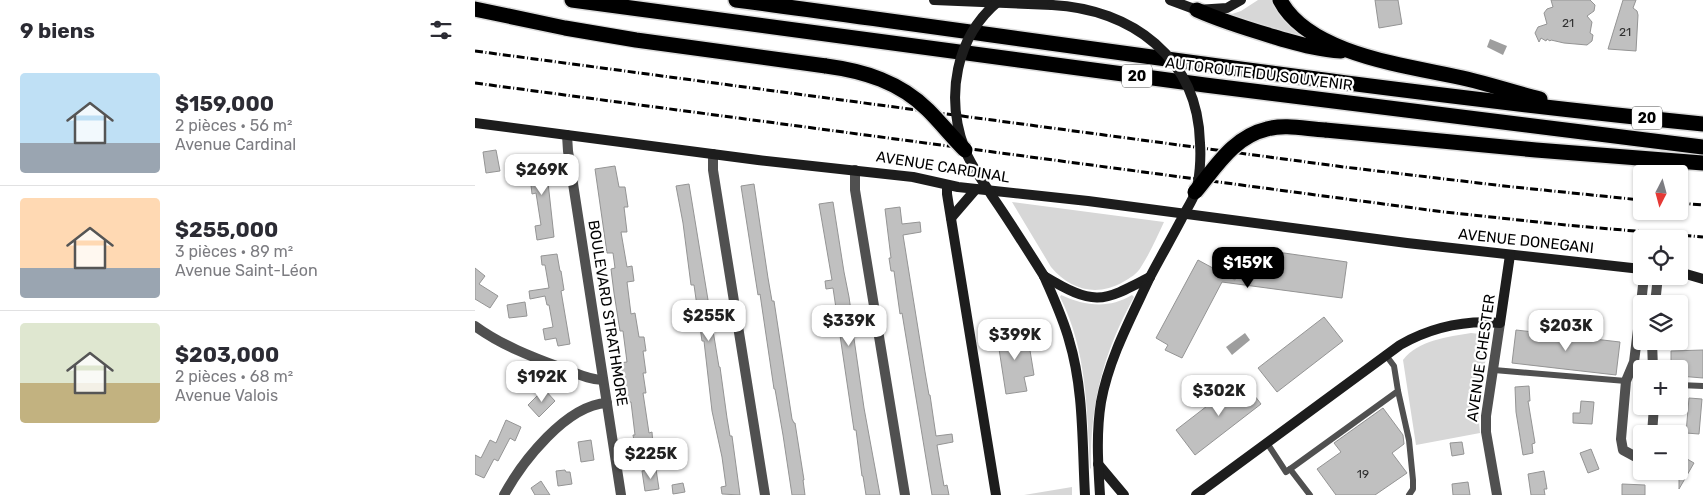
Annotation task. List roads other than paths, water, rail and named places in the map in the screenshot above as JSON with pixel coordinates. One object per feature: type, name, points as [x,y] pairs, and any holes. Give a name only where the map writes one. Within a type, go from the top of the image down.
[{"type":"highway","name":"AUTOROUTE DU SOUVENIR","points":[[572,0],[1205,85],[1703,147]]},
{"type":"highway","name":"AUTOROUTE DU SOUVENIR","points":[[736,0],[1329,80],[1703,124]]},
{"type":"highway","points":[[1280,0],[1301,26],[1350,51],[1590,112]]},
{"type":"highway","points":[[475,9],[598,34],[864,73],[895,86],[922,105],[965,150]]},
{"type":"highway","points":[[1197,10],[1231,24],[1325,50],[1350,51]]},
{"type":"highway","points":[[1195,192],[1237,143],[1248,136],[1275,128],[1325,130],[1536,150],[1703,163]]},
{"type":"main road","points":[[934,0],[1051,5],[1081,8],[1115,18],[1147,36],[1172,61],[1181,74],[1188,90],[1199,123],[1200,150],[1195,192],[1150,277],[1119,343],[1104,391],[1098,425],[1100,495]]},
{"type":"main road","points":[[1000,0],[987,11],[964,47],[957,67],[955,85],[957,120],[965,150],[1044,276],[1066,329],[1075,363],[1085,495]]},
{"type":"main road","points":[[1170,0],[1197,10],[1227,8],[1241,0]]},
{"type":"main road","name":"AVENUE CARDINAL","points":[[475,123],[713,154],[920,178],[947,185],[976,189],[1088,201],[1407,243]]},
{"type":"main road","points":[[947,185],[995,493]]},
{"type":"main road","points":[[951,218],[976,189]]},
{"type":"main road","name":"AVENUE DONEGANI","points":[[1407,243],[1633,268]]},
{"type":"main road","name":"AVENUE CHESTER","points":[[1500,322],[1510,255]]},
{"type":"main road","points":[[1688,275],[1703,279]]},
{"type":"main road","points":[[1044,276],[1071,291],[1091,297],[1113,295],[1150,277]]},
{"type":"main road","points":[[1197,493],[1385,354],[1404,342],[1438,329],[1471,322],[1500,322]]},
{"type":"main road","points":[[1098,464],[1124,495]]},
{"type":"street","name":"BOULEVARD STRATHMORE","points":[[567,135],[621,495]]},
{"type":"street","points":[[713,154],[714,180],[765,495]]},
{"type":"street","points":[[855,170],[855,190],[905,495]]},
{"type":"street","name":"AVENUE CHESTER","points":[[1497,495],[1486,432],[1486,416],[1500,322]]},
{"type":"street","points":[[475,326],[524,354],[591,379],[603,380]]},
{"type":"street","points":[[1633,455],[1623,450],[1621,439],[1626,381],[1634,362],[1635,350]]},
{"type":"street","points":[[504,495],[525,462],[559,426],[594,404],[607,403]]},
{"type":"lane","points":[[1385,354],[1394,366],[1409,440],[1413,480],[1413,489],[1409,495]]},
{"type":"lane","points":[[1493,370],[1626,381]]},
{"type":"lane","points":[[1688,385],[1703,386]]},
{"type":"lane","points":[[1267,443],[1286,472],[1398,390]]},
{"type":"lane","points":[[1290,469],[1306,494]]},
{"type":"railway","points":[[475,51],[1344,167],[1633,199]]},
{"type":"railway","points":[[475,83],[1444,212],[1703,237]]},
{"type":"railway","points":[[1688,204],[1703,205]]}]
